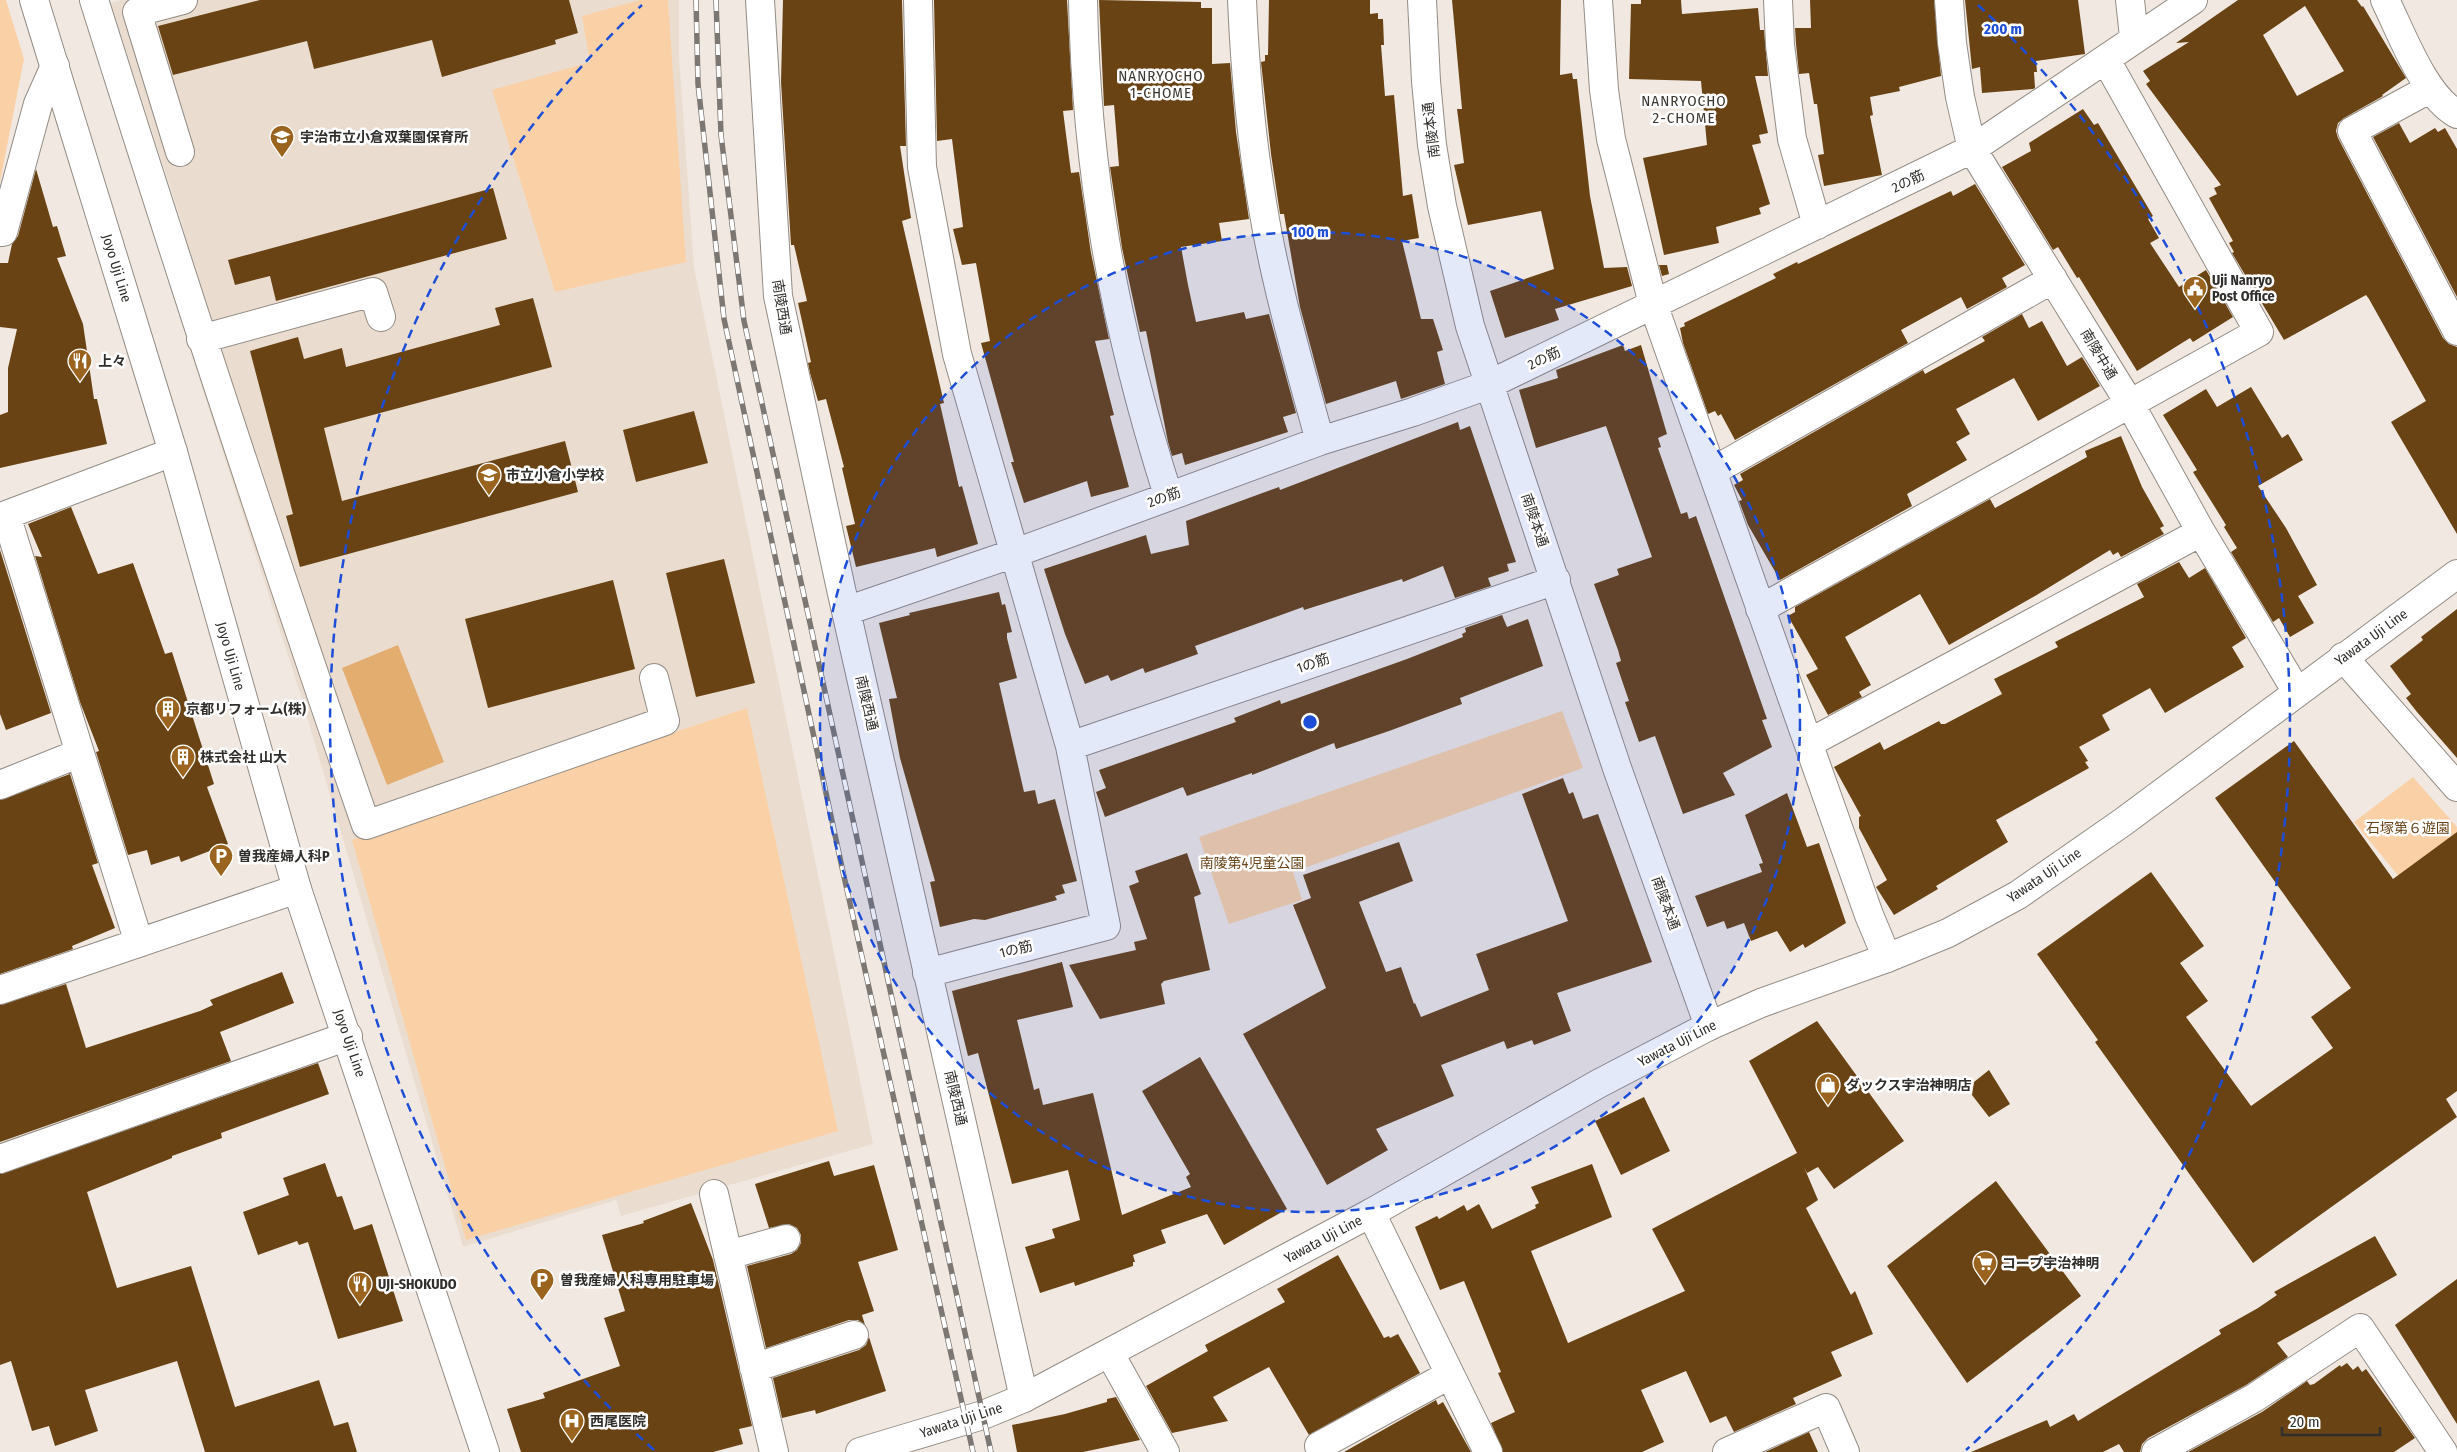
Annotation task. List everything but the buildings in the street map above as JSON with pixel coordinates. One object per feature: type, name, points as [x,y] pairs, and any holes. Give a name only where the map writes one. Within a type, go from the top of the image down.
[{"type":"street","name":"Joyo Uji Line","points":[[34,0],[173,452],[297,889],[348,1036],[485,1452]]},
{"type":"street","points":[[94,0],[201,339],[280,578],[366,824],[665,721],[654,678]]},
{"type":"street","points":[[180,152],[136,12],[183,0]]},
{"type":"street","name":"南陵西通","points":[[760,0],[778,296],[846,611],[1024,1398]]},
{"type":"street","points":[[918,0],[922,167],[957,354],[1070,746]]},
{"type":"street","points":[[1083,0],[1088,122],[1108,267],[1129,363],[1168,495]]},
{"type":"street","points":[[1242,0],[1252,141],[1263,210],[1277,278],[1320,441]]},
{"type":"street","name":"南陵本通","points":[[1422,0],[1426,81],[1442,206],[1468,318],[1488,385],[1556,580],[1618,768],[1709,1026]]},
{"type":"street","points":[[1598,0],[1604,90],[1611,139],[1653,304],[1869,915],[1887,958]]},
{"type":"street","points":[[1778,0],[1781,54],[1792,138],[1817,225]]},
{"type":"street","name":"南陵中通","points":[[1949,0],[1952,43],[1960,97],[1972,150],[2130,404],[2201,532],[2297,692]]},
{"type":"street","points":[[2130,0],[2134,37]]},
{"type":"street","name":"2の筋","points":[[846,611],[1015,552],[1320,441],[1413,412],[1488,385],[1972,150],[2106,60],[2134,37],[2193,0]]},
{"type":"street","points":[[2385,0],[2430,89],[2446,108],[2457,114]]},
{"type":"street","points":[[1760,609],[2258,332],[2106,60]]},
{"type":"street","points":[[0,232],[2,232],[38,104],[55,66]]},
{"type":"street","points":[[2430,89],[2352,132],[2457,331]]},
{"type":"street","points":[[1713,471],[2054,279]]},
{"type":"street","points":[[201,339],[373,292],[381,317]]},
{"type":"street","points":[[139,943],[6,515],[173,452]]},
{"type":"street","points":[[1809,743],[2201,532]]},
{"type":"street","name":"Yawata Uji Line","points":[[860,1452],[983,1415],[1024,1398],[1110,1354],[1371,1213],[1590,1089],[1709,1026],[1762,1003],[1887,958],[1948,933],[2018,895],[2123,822],[2343,657],[2455,578]]},
{"type":"street","name":"1の筋","points":[[927,973],[1106,926],[1070,746],[1556,580]]},
{"type":"street","points":[[2343,657],[2457,786]]},
{"type":"street","points":[[0,785],[80,753]]},
{"type":"street","points":[[0,990],[297,889]]},
{"type":"street","points":[[0,1159],[348,1036]]},
{"type":"street","points":[[714,1194],[774,1452]]},
{"type":"street","points":[[1371,1213],[1488,1452]]},
{"type":"street","points":[[728,1255],[786,1239]]},
{"type":"street","points":[[2156,1452],[2254,1398],[2360,1328],[2443,1452]]},
{"type":"street","points":[[754,1368],[854,1335]]},
{"type":"street","points":[[1110,1354],[1165,1452]]},
{"type":"street","points":[[1319,1446],[1449,1375]]},
{"type":"street","points":[[1727,1452],[1826,1408],[1845,1452]]},
{"type":"shaded area","name":"市立小倉小学校","points":[[121,0],[679,0],[679,57],[694,267],[873,1144],[621,1216],[616,1200],[463,1247],[300,693],[168,281],[193,273],[181,220],[110,3]]},
{"type":"shaded area","points":[[398,645],[444,762],[387,785],[342,668]]},
{"type":"green space","points":[[0,0],[6,0],[24,59],[0,182]]},
{"type":"green space","points":[[640,0],[668,0],[686,262],[555,292],[492,90],[590,62],[582,16]]},
{"type":"green space","points":[[747,708],[838,1131],[466,1240],[352,840]]},
{"type":"green space","name":"南陵第4児童公園","points":[[1562,711],[1583,768],[1293,872],[1302,900],[1229,924],[1199,837]]},
{"type":"green space","name":"石塚第６遊園","points":[[2413,777],[2457,827],[2457,842],[2405,884],[2354,822]]},
{"type":"railway","points":[[696,0],[698,84],[724,319],[843,872],[973,1452]]},
{"type":"railway","points":[[716,0],[721,135],[744,321],[991,1452]]},
{"type":"place","name":"宇治市立小倉双葉園保育所","points":[[282,158]]},
{"type":"place","name":"Uji Nanryo Post Office","points":[[2195,309]]},
{"type":"place","name":"上々","points":[[80,382]]},
{"type":"place","name":"市立小倉小学校","points":[[489,496]]},
{"type":"place","name":"京都リフォーム(株)","points":[[168,730]]},
{"type":"place","name":"株式会社 山大","points":[[183,778]]},
{"type":"place","name":"曽我産婦人科P","points":[[221,877]]},
{"type":"place","name":"ダックス宇治神明店","points":[[1828,1106]]},
{"type":"place","name":"コープ宇治神明","points":[[1985,1284]]},
{"type":"place","name":"曽我産婦人科専用駐車場","points":[[542,1301]]},
{"type":"place","name":"UJI-SHOKUDO","points":[[360,1305]]},
{"type":"place","name":"西尾医院","points":[[572,1442]]},
{"type":"district","name":"NANRYOCHO 1-CHOME","points":[[1161,84]]},
{"type":"district","name":"NANRYOCHO 2-CHOME","points":[[1684,110]]}]
